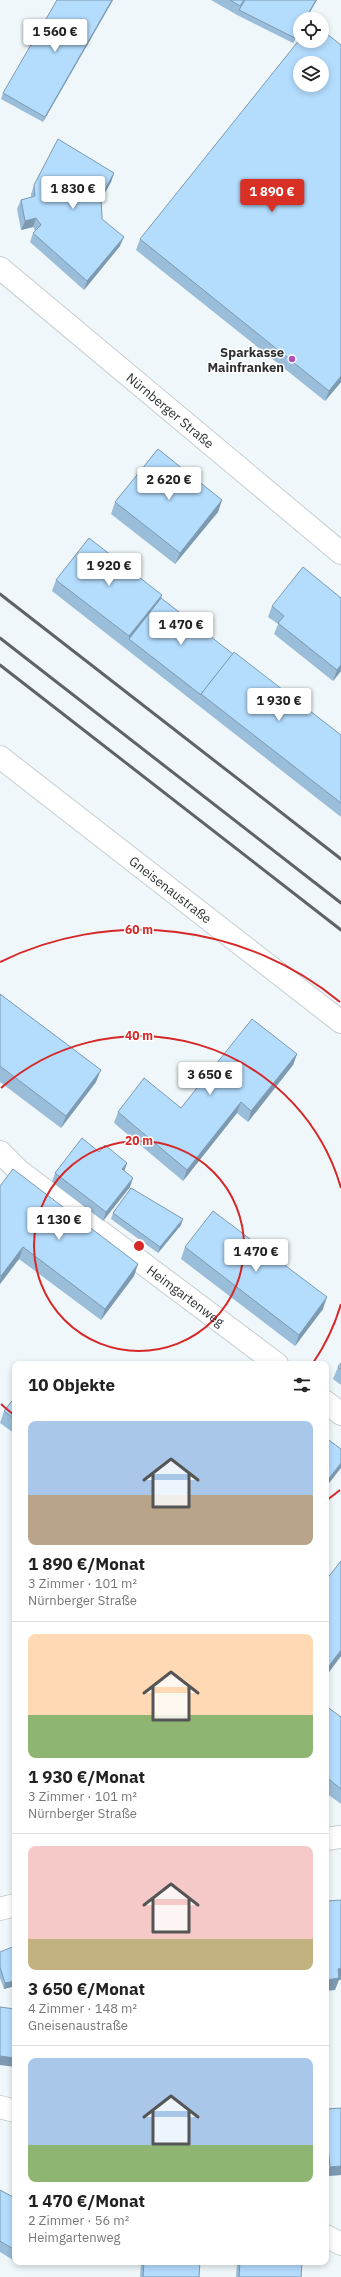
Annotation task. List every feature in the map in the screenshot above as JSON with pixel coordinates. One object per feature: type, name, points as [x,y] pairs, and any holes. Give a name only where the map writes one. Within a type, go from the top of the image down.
[{"type":"street","name":"Nürnberger Straße","points":[[0,268],[341,553]]},
{"type":"street","name":"Gneisenaustraße","points":[[0,757],[341,1022]]},
{"type":"street","name":"Heimgartenweg","points":[[0,1152],[18,1170],[273,1361]]},
{"type":"street","points":[[329,1404],[341,1414]]},
{"type":"street","points":[[329,1839],[341,1837]]},
{"type":"street","points":[[0,1909],[12,1906]]},
{"type":"street","points":[[0,2108],[12,2110]]},
{"type":"street","points":[[329,2238],[341,2244]]},
{"type":"building","points":[[57,0],[112,0],[45,117],[3,93]]},
{"type":"building","points":[[230,0],[244,0],[240,6]]},
{"type":"building","points":[[245,0],[316,0],[309,12],[293,12],[293,37],[239,10]]},
{"type":"building","points":[[329,36],[341,45],[341,376],[329,391],[140,239],[293,48],[329,48]]},
{"type":"building","points":[[58,139],[114,173],[101,196],[102,219],[124,237],[87,281],[33,233],[41,225],[36,218],[25,221],[21,200],[35,196],[34,185]]},
{"type":"building","points":[[158,449],[222,500],[180,553],[115,502]]},
{"type":"building","points":[[89,538],[162,595],[129,636],[56,580]]},
{"type":"building","points":[[303,567],[341,598],[341,665],[337,670],[278,623],[284,616],[272,606]]},
{"type":"building","points":[[161,598],[233,654],[201,695],[129,639]]},
{"type":"building","points":[[234,652],[341,735],[341,803],[201,694]]},
{"type":"building","points":[[0,994],[101,1070],[66,1116],[0,1066]]},
{"type":"building","points":[[252,1019],[297,1054],[251,1111],[241,1102],[187,1170],[118,1112],[144,1078],[181,1108]]},
{"type":"building","points":[[82,1138],[99,1152],[105,1145],[127,1163],[122,1169],[133,1178],[106,1212],[55,1173]]},
{"type":"building","points":[[13,1169],[138,1264],[105,1309],[23,1247],[1,1276],[0,1275],[0,1186]]},
{"type":"building","points":[[131,1188],[183,1219],[160,1247],[113,1213]]},
{"type":"building","points":[[213,1211],[327,1297],[299,1335],[185,1247]]},
{"type":"building","points":[[12,1401],[12,1417],[4,1411]]},
{"type":"building","points":[[329,1440],[341,1449],[341,1463],[329,1478]]},
{"type":"building","points":[[341,1561],[341,1650],[329,1666],[329,1576]]},
{"type":"building","points":[[329,1708],[341,1717],[341,1789],[329,1779]]},
{"type":"building","points":[[341,1900],[341,1968],[338,1969],[339,1978],[329,1980],[329,1901]]},
{"type":"building","points":[[12,1947],[12,1982],[5,1983],[0,1967],[0,1952]]},
{"type":"building","points":[[0,2007],[12,2009],[12,2058],[0,2056]]},
{"type":"building","points":[[341,2108],[341,2166],[330,2167],[329,2109]]},
{"type":"building","points":[[0,2190],[12,2196],[12,2248],[0,2241]]},
{"type":"building","points":[[144,2265],[200,2265],[199,2277],[143,2277]]},
{"type":"building","points":[[240,2265],[302,2265],[301,2277],[239,2277]]},
{"type":"railway","points":[[0,594],[341,859]]},
{"type":"railway","points":[[0,638],[341,903]]},
{"type":"railway","points":[[0,665],[341,930]]},
{"type":"place","name":"Sparkasse Mainfranken","points":[[292,359]]}]
